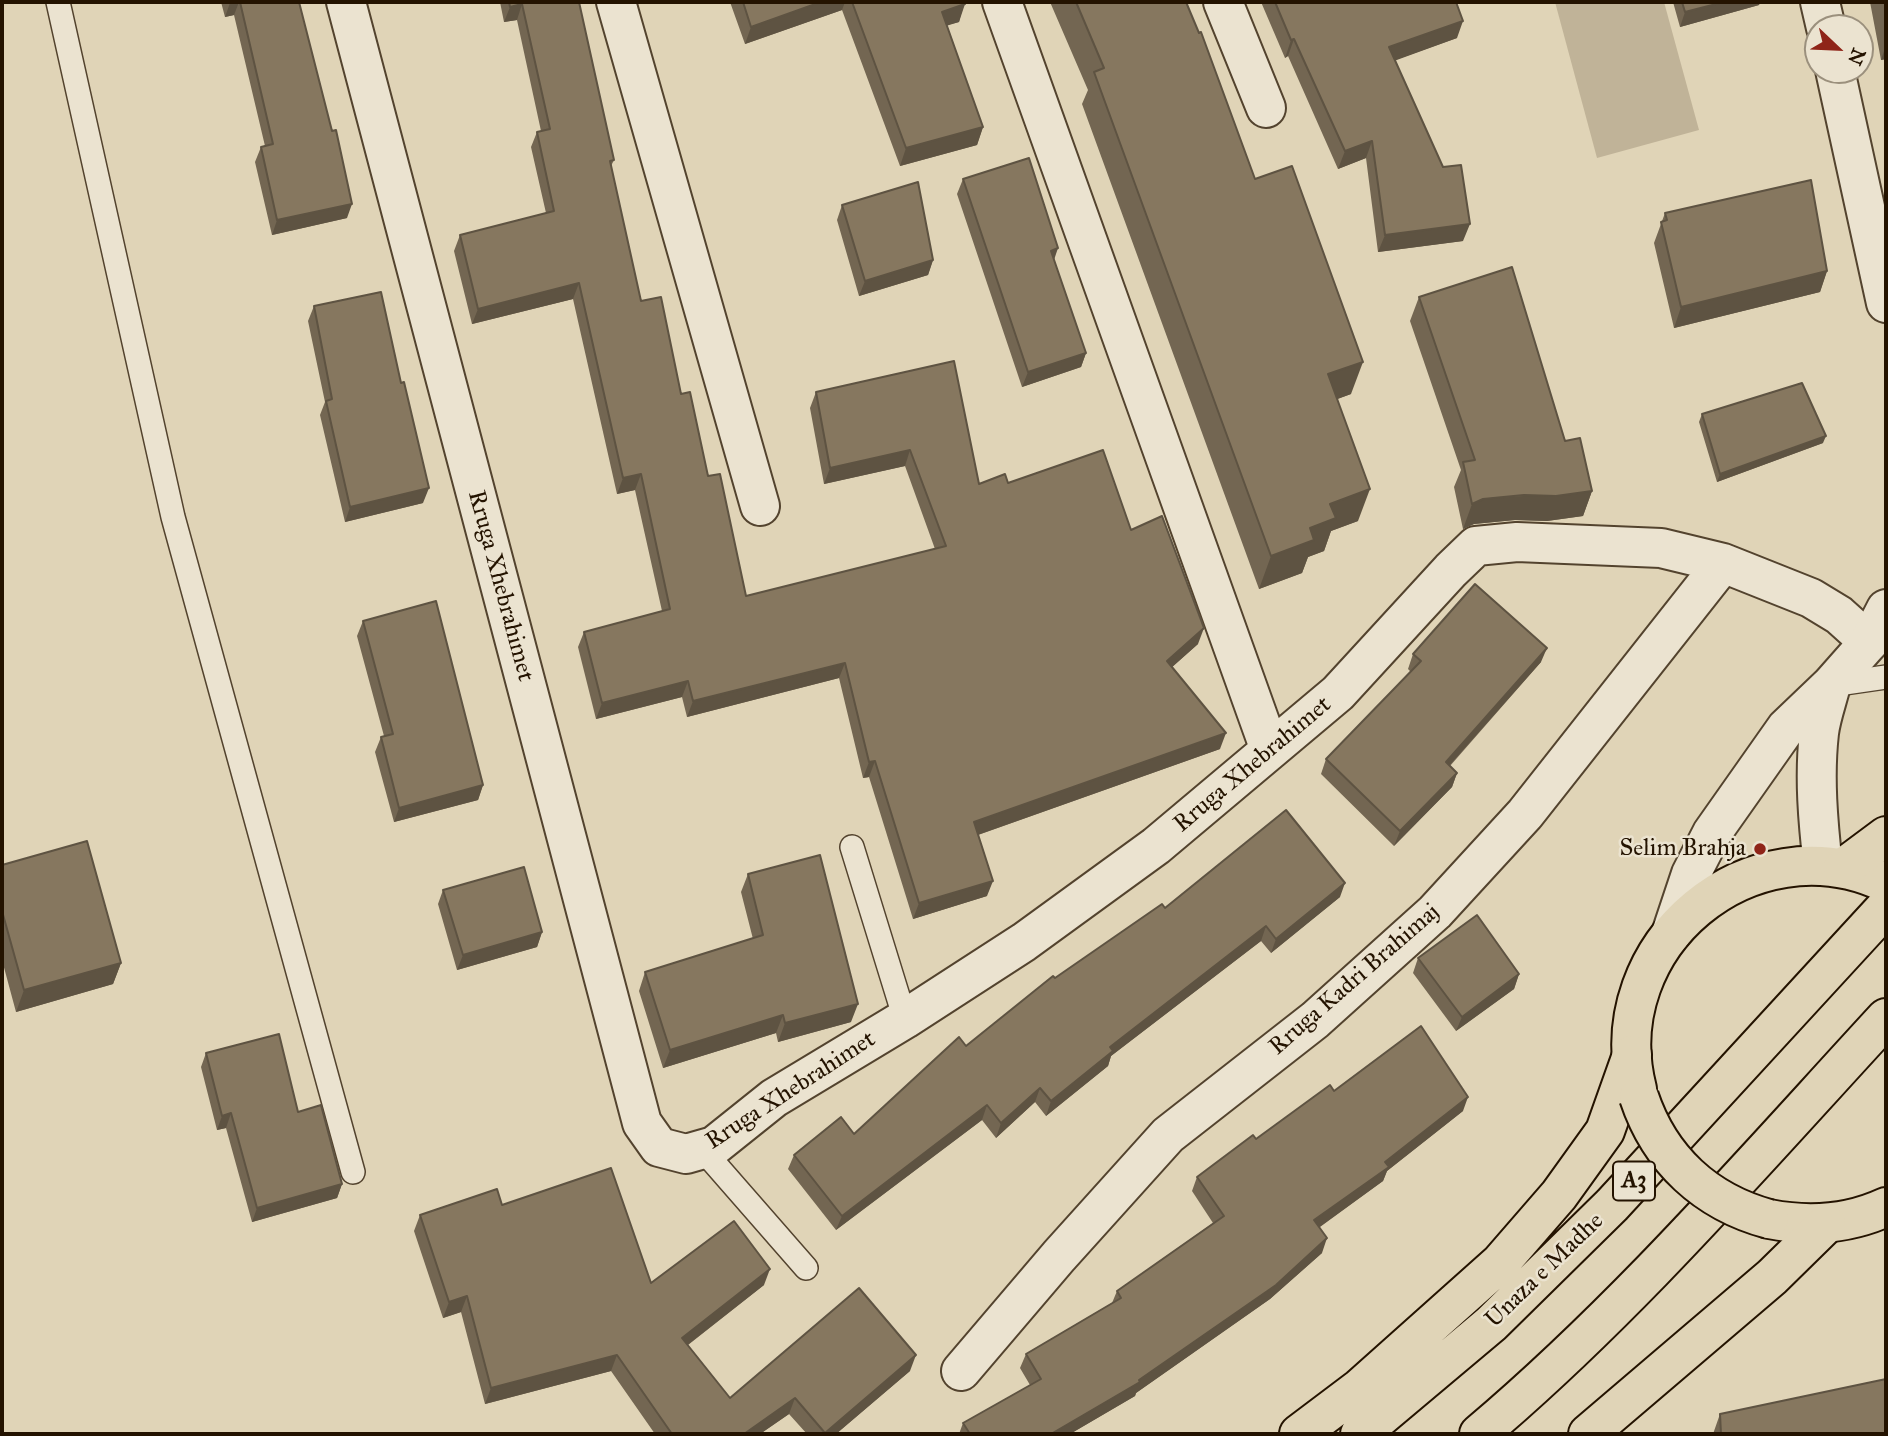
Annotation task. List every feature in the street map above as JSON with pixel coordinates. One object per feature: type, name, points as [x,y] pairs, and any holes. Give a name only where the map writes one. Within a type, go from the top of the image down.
[{"type":"main road","points":[[1880,1214],[1826,1224],[1798,1224],[1742,1211],[1704,1190],[1683,1171],[1657,1137],[1639,1097],[1632,1055],[1638,998],[1648,970],[1671,934],[1701,903],[1739,881],[1780,869],[1854,873],[1886,836]]},
{"type":"main road","name":"Unaza e Madhe","points":[[1360,1434],[1491,1324],[1612,1205],[1886,907]]},
{"type":"main road","points":[[1479,1434],[1536,1386],[1657,1266],[1886,1018]]},
{"type":"main road","points":[[1299,1434],[1360,1388],[1500,1263],[1559,1195],[1605,1131],[1632,1055]]},
{"type":"main road","points":[[1588,1434],[1772,1277],[1826,1224]]},
{"type":"street","name":"Rruga Xhebrahimet","points":[[346,2],[642,1124],[659,1147],[686,1153],[714,1146],[774,1098],[905,1019],[1024,942],[1156,846],[1338,693],[1476,546],[1517,542],[1661,548],[1723,563],[1811,598],[1839,615],[1869,642]]},
{"type":"street","points":[[616,2],[760,506]]},
{"type":"street","points":[[1002,2],[1270,750]]},
{"type":"street","points":[[1223,2],[1266,108]]},
{"type":"street","points":[[1838,84],[1886,303]]},
{"type":"street","name":"Rruga Kadri Brahimaj","points":[[961,1371],[1059,1256],[1168,1135],[1315,1020],[1435,912],[1525,814],[1723,563]]},
{"type":"street","points":[[1671,934],[1677,909],[1691,874],[1712,833],[1786,728],[1831,685],[1869,642],[1886,609]]},
{"type":"street","points":[[1831,685],[1819,732],[1818,818],[1854,873]]},
{"type":"lane","points":[[58,2],[173,517],[353,1172]]},
{"type":"lane","points":[[1831,685],[1886,677]]},
{"type":"lane","points":[[852,847],[905,1019]]},
{"type":"lane","points":[[702,1149],[806,1268]]},
{"type":"shaded area","points":[[1555,2],[1664,2],[1699,130],[1597,158]]},
{"type":"building","points":[[240,2],[299,2],[332,131],[336,130],[352,204],[277,220],[261,147],[273,144]]},
{"type":"building","points":[[509,2],[579,2],[614,160],[610,161],[641,301],[661,297],[681,394],[690,392],[708,476],[720,474],[746,596],[946,546],[910,450],[830,468],[816,392],[954,361],[979,484],[1005,474],[1008,483],[1103,450],[1131,530],[1162,516],[1204,628],[1167,661],[1226,733],[974,822],[993,881],[919,903],[875,761],[869,762],[845,663],[693,701],[688,681],[602,703],[584,632],[670,609],[641,474],[623,478],[579,283],[478,309],[460,235],[554,211],[537,132],[550,129],[522,4],[510,7]]},
{"type":"building","points":[[743,2],[821,2],[751,27]]},
{"type":"building","points":[[852,2],[964,2],[965,4],[942,12],[983,127],[906,148]]},
{"type":"building","points":[[1076,2],[1186,2],[1199,33],[1201,32],[1255,179],[1292,166],[1363,362],[1328,374],[1370,489],[1330,504],[1336,518],[1310,528],[1314,540],[1271,556],[1094,72],[1104,68]]},
{"type":"building","points":[[1275,2],[1456,2],[1463,21],[1389,47],[1443,167],[1461,165],[1470,224],[1385,235],[1372,141],[1345,151]]},
{"type":"building","points":[[1682,2],[1724,2],[1685,12]]},
{"type":"building","points":[[1029,158],[1058,248],[1051,251],[1086,353],[1028,372],[963,179]]},
{"type":"building","points":[[1811,180],[1827,271],[1681,307],[1661,222],[1667,220],[1665,213]]},
{"type":"building","points":[[918,182],[933,260],[865,281],[842,205]]},
{"type":"building","points":[[1512,267],[1565,441],[1580,438],[1592,491],[1556,496],[1524,495],[1483,499],[1472,504],[1463,462],[1475,460],[1419,297]]},
{"type":"building","points":[[381,292],[401,383],[404,382],[429,488],[350,507],[326,401],[332,399],[314,306]]},
{"type":"building","points":[[1802,383],[1826,436],[1720,474],[1702,414]]},
{"type":"building","points":[[1475,584],[1547,648],[1446,762],[1457,773],[1400,831],[1326,759],[1421,661],[1413,654]]},
{"type":"building","points":[[436,601],[483,785],[399,808],[381,737],[393,734],[363,621]]},
{"type":"building","points":[[1286,810],[1345,883],[1276,939],[1266,926],[1110,1047],[1113,1051],[1051,1101],[1040,1088],[1001,1123],[987,1105],[842,1216],[794,1155],[841,1117],[854,1134],[959,1037],[966,1046],[1053,976],[1055,978],[1162,904],[1165,908]]},
{"type":"building","points":[[87,841],[121,963],[24,990],[2,911],[2,865]]},
{"type":"building","points":[[820,855],[858,1004],[785,1023],[783,1015],[670,1050],[645,972],[763,935],[748,874]]},
{"type":"building","points":[[524,867],[542,932],[463,955],[443,890]]},
{"type":"building","points":[[1477,915],[1519,974],[1462,1017],[1418,958]]},
{"type":"building","points":[[1421,1026],[1468,1097],[1385,1162],[1389,1167],[1314,1220],[1327,1238],[1276,1285],[1139,1380],[1140,1382],[1051,1434],[970,1434],[963,1423],[1041,1379],[1026,1354],[1121,1298],[1117,1291],[1224,1216],[1197,1177],[1253,1135],[1256,1139],[1330,1085],[1334,1091]]},
{"type":"building","points":[[279,1034],[298,1112],[321,1105],[342,1184],[257,1208],[231,1113],[222,1116],[206,1053]]},
{"type":"building","points":[[611,1168],[651,1283],[734,1221],[770,1269],[682,1338],[730,1398],[859,1288],[916,1355],[825,1433],[795,1398],[744,1434],[672,1434],[617,1355],[491,1388],[467,1296],[449,1302],[420,1215],[497,1189],[502,1205]]},
{"type":"building","points":[[1886,1379],[1886,1434],[1721,1434],[1720,1414]]},
{"type":"place","name":"Selim Brahja","points":[[1760,849]]}]
